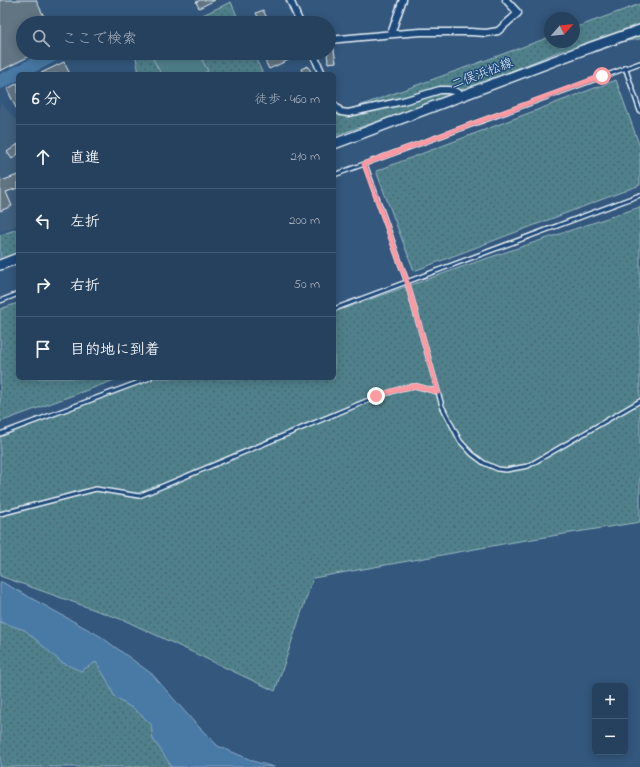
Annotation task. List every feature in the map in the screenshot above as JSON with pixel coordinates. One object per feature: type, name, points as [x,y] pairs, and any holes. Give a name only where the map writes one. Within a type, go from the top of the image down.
[{"type":"main road","name":"二俣浜松線","points":[[336,143],[640,30]]},
{"type":"main road","points":[[0,265],[16,259]]},
{"type":"street","points":[[290,0],[297,16]]},
{"type":"street","points":[[391,34],[403,0]]},
{"type":"street","points":[[336,39],[421,32],[486,33],[498,31],[518,13],[506,0]]},
{"type":"street","points":[[316,60],[321,72]]},
{"type":"street","points":[[336,107],[341,112],[348,113],[402,101],[440,90],[454,91],[462,96]]},
{"type":"lane","points":[[336,174],[640,62]]},
{"type":"lane","points":[[625,67],[640,111]]},
{"type":"lane","points":[[364,164],[407,282],[442,406],[460,441],[472,454],[484,463],[498,469],[506,470],[528,466],[640,401]]},
{"type":"lane","points":[[336,308],[640,195]]},
{"type":"lane","points":[[0,301],[16,295]]},
{"type":"lane","points":[[0,434],[145,380]]},
{"type":"lane","points":[[0,514],[96,489],[139,496],[376,396],[403,388],[416,386],[438,392]]},
{"type":"shaded area","points":[[0,102],[16,120],[16,226],[0,232]]},
{"type":"shaded area","points":[[0,582],[100,636],[152,674],[194,722],[218,746],[256,762],[274,767],[172,767],[153,739],[151,724],[134,709],[115,698],[107,680],[96,662],[81,671],[61,662],[25,630],[0,622]]},
{"type":"green space","points":[[231,2],[237,16],[200,16]]},
{"type":"green space","points":[[640,4],[640,39],[580,48],[580,26]]},
{"type":"green space","points":[[544,39],[544,48],[580,48],[560,51],[444,99],[336,135],[336,114]]},
{"type":"green space","points":[[136,60],[256,60],[262,72],[139,72]]},
{"type":"green space","points":[[154,60],[202,60],[208,71],[206,72],[160,72]]},
{"type":"green space","points":[[616,80],[640,147],[640,185],[414,271],[376,171]]},
{"type":"green space","points":[[640,207],[640,522],[514,542],[313,578],[275,691],[126,621],[0,576],[0,437],[147,380],[336,380],[336,311]]},
{"type":"green space","points":[[16,230],[16,254],[0,260],[0,235]]},
{"type":"green space","points":[[16,304],[16,380],[115,380],[0,422],[0,309]]},
{"type":"green space","points":[[0,619],[93,653],[174,746],[183,767],[0,767]]},
{"type":"building","points":[[0,0],[36,0],[44,16],[16,16],[16,60],[22,60],[0,71]]},
{"type":"building","points":[[200,0],[215,0],[199,8],[196,2]]},
{"type":"building","points":[[263,10],[266,16],[258,16],[256,13]]},
{"type":"building","points":[[264,60],[289,60],[269,69]]},
{"type":"building","points":[[328,60],[336,60],[336,62],[328,63]]},
{"type":"building","points":[[64,62],[69,72],[43,72]]},
{"type":"building","points":[[308,66],[311,72],[302,72],[301,69]]},
{"type":"building","points":[[16,84],[16,108],[7,89]]},
{"type":"building","points":[[16,145],[16,156],[12,159],[7,152]]},
{"type":"building","points":[[16,176],[16,189],[6,192],[12,206],[0,211],[0,178],[1,181]]},
{"type":"waterway","points":[[20,72],[43,60]]},
{"type":"waterway","points":[[0,82],[16,74]]},
{"type":"route","points":[[376,396],[403,388],[416,386],[438,392],[407,282],[364,164],[602,76]]}]
